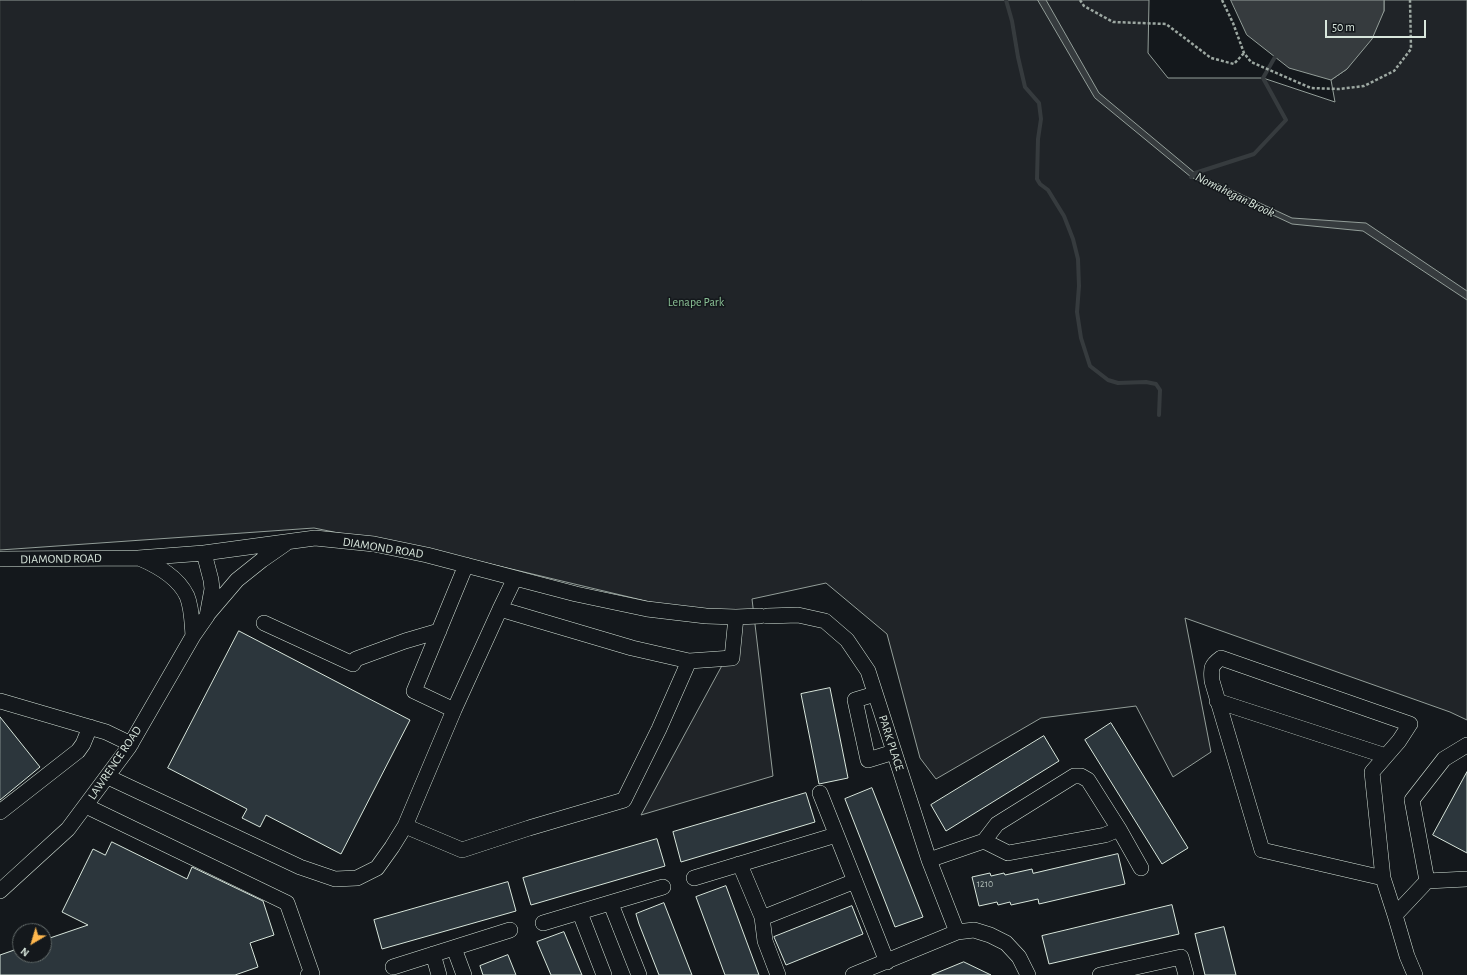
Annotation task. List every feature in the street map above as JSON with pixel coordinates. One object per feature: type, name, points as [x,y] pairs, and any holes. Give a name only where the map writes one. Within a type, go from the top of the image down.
[{"type":"street","name":"DIAMOND ROAD","points":[[0,559],[138,558],[204,553],[315,538],[374,544],[427,555],[576,594],[647,609],[706,616],[763,616]]},
{"type":"street","name":"LAWRENCE ROAD","points":[[0,891],[68,830],[108,777],[131,744],[206,616],[237,580],[288,542]]},
{"type":"street","name":"LAWRENCE ROAD","points":[[204,553],[212,589],[206,616]]},
{"type":"street","points":[[138,558],[157,565],[179,584],[187,596],[191,610],[193,636]]},
{"type":"street","points":[[454,710],[414,691],[466,565]]},
{"type":"street","points":[[108,777],[300,867],[335,879],[357,878],[377,868],[405,826],[454,710],[515,578]]},
{"type":"street","points":[[500,610],[632,648],[689,661],[732,658],[736,617]]},
{"type":"street","name":"PARK PLACE","points":[[763,616],[798,615],[825,621],[847,640],[864,664],[876,694],[929,860],[957,932]]},
{"type":"street","points":[[264,623],[353,664],[356,659],[405,641],[439,631]]},
{"type":"street","points":[[1383,878],[1262,850],[1217,700],[1211,670],[1214,663],[1221,658],[1410,724],[1399,741],[1372,772],[1383,878],[1407,956],[1415,975]]},
{"type":"street","points":[[405,826],[462,850],[529,828],[624,800],[659,729],[689,661]]},
{"type":"street","points":[[876,694],[856,700],[868,760],[894,752]]},
{"type":"street","points":[[1217,700],[1386,756]]},
{"type":"street","points":[[0,701],[106,732],[131,744]]},
{"type":"street","points":[[0,812],[78,751],[83,744],[90,727]]},
{"type":"street","points":[[1427,881],[1412,800],[1444,759],[1467,745]]},
{"type":"street","points":[[929,860],[984,841],[997,824],[1074,776],[1081,776],[1088,780],[1119,829],[1141,868]]},
{"type":"street","points":[[820,793],[886,962]]},
{"type":"street","points":[[86,806],[287,902],[312,974],[308,975]]},
{"type":"street","points":[[984,841],[1008,853],[1105,835],[1119,829]]},
{"type":"street","points":[[694,878],[836,836]]},
{"type":"street","points":[[739,864],[762,918],[765,941],[778,974]]},
{"type":"street","points":[[1395,915],[1427,881],[1467,879]]},
{"type":"street","points":[[762,918],[855,881]]},
{"type":"street","points":[[543,923],[611,904],[663,887]]},
{"type":"street","points":[[611,904],[639,975]]},
{"type":"street","points":[[580,913],[604,975]]},
{"type":"street","points":[[393,967],[510,930]]},
{"type":"street","points":[[853,975],[957,932],[974,930],[990,935],[1006,943],[1019,957],[1028,975]]},
{"type":"street","points":[[454,948],[464,975]]},
{"type":"street","points":[[433,954],[439,975]]},
{"type":"street","points":[[1100,975],[1181,956],[1186,975]]},
{"type":"path","points":[[1080,0],[1084,6],[1113,22],[1166,24],[1211,58],[1234,64],[1244,52]]},
{"type":"path","points":[[1222,0],[1234,23],[1244,52],[1251,62],[1311,88],[1339,89],[1364,86],[1394,71],[1412,49],[1410,0]]},
{"type":"green space","name":"Lenape Park","points":[[0,0],[1149,0],[1148,53],[1168,78],[1263,78],[1335,102],[1331,80],[1347,69],[1384,11],[1384,0],[1467,0],[1467,720],[1450,712],[1185,618],[1211,752],[1173,777],[1136,706],[1041,718],[936,779],[920,758],[887,634],[826,583],[752,599],[773,776],[641,815],[732,647],[725,613],[688,611],[482,562],[314,528],[0,550]]},
{"type":"water","name":"Nomahegan Brook","points":[[1038,0],[1046,0],[1099,93],[1195,173],[1292,218],[1366,223],[1467,291],[1467,300],[1363,231],[1292,224],[1191,177],[1095,98]]},
{"type":"water","points":[[1231,0],[1384,0],[1384,11],[1372,39],[1347,69],[1331,80],[1289,68],[1247,35]]},
{"type":"building","points":[[239,631],[410,720],[341,854],[266,815],[260,827],[242,818],[247,809],[168,768]]},
{"type":"building","points":[[830,688],[848,778],[819,784],[801,694]]},
{"type":"building","points":[[0,717],[40,767],[0,800]]},
{"type":"building","points":[[1111,723],[1188,848],[1162,864],[1085,740]]},
{"type":"building","points":[[1044,736],[1059,761],[946,831],[931,805]]},
{"type":"building","points":[[1467,772],[1467,853],[1433,835]]},
{"type":"building","points":[[872,788],[923,917],[895,927],[845,799]]},
{"type":"building","points":[[806,793],[815,822],[681,862],[673,832]]},
{"type":"building","points":[[657,839],[665,866],[531,905],[523,878]]},
{"type":"building","points":[[112,842],[187,879],[192,867],[263,901],[274,935],[250,943],[258,967],[235,975],[0,975],[0,955],[12,951],[12,963],[52,963],[52,937],[88,925],[62,912],[93,849],[105,855]]},
{"type":"building","points":[[1118,854],[1125,884],[1039,904],[1038,899],[1011,905],[1010,902],[998,905],[997,902],[979,906],[972,877],[990,873],[991,876],[1004,873],[1005,875],[1032,869],[1033,873]]},
{"type":"building","points":[[508,882],[516,911],[382,949],[374,920]]},
{"type":"building","points":[[726,886],[759,975],[725,975],[696,897]]},
{"type":"building","points":[[664,903],[692,975],[659,975],[639,924],[636,914]]},
{"type":"building","points":[[1172,905],[1179,934],[1049,964],[1042,936]]},
{"type":"building","points":[[852,906],[863,934],[786,965],[774,937]]},
{"type":"building","points":[[1224,927],[1236,975],[1205,975],[1195,934]]},
{"type":"building","points":[[564,932],[582,975],[551,975],[537,942]]},
{"type":"building","points":[[508,955],[516,975],[483,975],[480,966]]},
{"type":"building","points":[[964,962],[991,975],[932,975]]},
{"type":"waterway","points":[[1006,0],[1012,21],[1025,87],[1039,103],[1041,119],[1038,139],[1037,179],[1040,184],[1048,190],[1064,216],[1073,239],[1078,259],[1079,286],[1077,312],[1081,338],[1090,366],[1108,380],[1118,383],[1146,382],[1156,384],[1160,390],[1159,415]]},
{"type":"waterway","name":"Nomahegan Brook","points":[[1191,177],[1195,173],[1254,154],[1286,120],[1263,78],[1275,57]]}]
